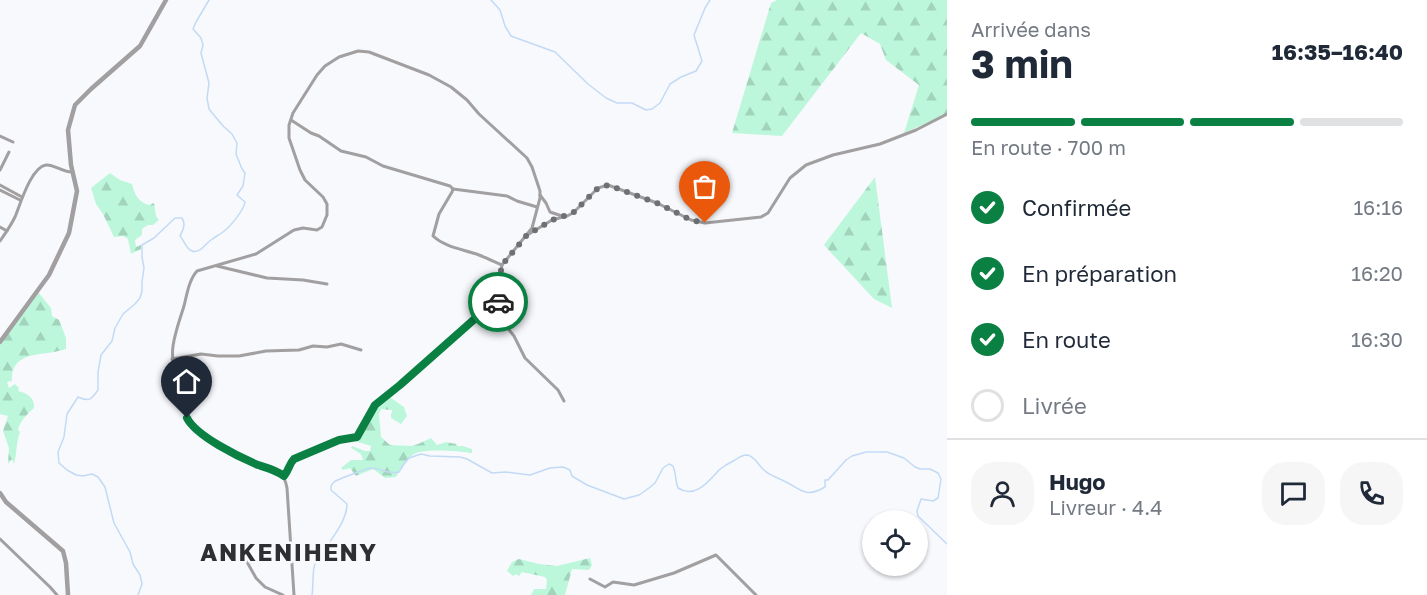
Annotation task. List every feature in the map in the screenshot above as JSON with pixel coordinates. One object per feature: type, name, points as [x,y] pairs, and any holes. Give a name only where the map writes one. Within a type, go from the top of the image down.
[{"type":"street","points":[[0,342],[49,275],[69,233],[76,191],[68,130],[75,105],[91,88],[140,46],[166,0]]},
{"type":"street","points":[[294,595],[287,488],[284,476],[278,471],[256,464],[217,443],[201,434],[190,424],[172,359],[174,339],[193,276],[197,271],[256,254],[294,230],[303,228],[317,230],[322,227],[327,215],[327,204],[317,190],[305,180],[289,138],[293,113],[316,75],[325,66],[339,57],[358,51],[369,52],[429,75],[451,87],[467,100],[527,158],[540,195],[532,228],[502,265],[496,298],[506,326],[525,358],[558,390],[564,401]]},
{"type":"street","points":[[527,235],[552,220],[573,213],[598,188],[608,185],[657,203],[691,220],[705,223],[761,217],[768,213],[790,178],[806,165],[833,155],[880,144],[916,130],[947,114]]},
{"type":"street","points":[[291,120],[341,151],[366,157],[383,166],[450,186],[453,189],[507,196],[537,207]]},
{"type":"street","points":[[0,136],[13,142]]},
{"type":"street","points":[[0,170],[9,152]]},
{"type":"street","points":[[0,241],[16,215],[21,199],[38,169],[43,165],[50,165],[73,172]]},
{"type":"street","points":[[0,188],[21,199]]},
{"type":"street","points":[[453,189],[439,214],[433,236],[453,247],[480,255],[502,265]]},
{"type":"street","points":[[540,195],[550,212],[565,217]]},
{"type":"street","points":[[0,227],[7,231]]},
{"type":"street","points":[[215,265],[267,278],[327,284]]},
{"type":"street","points":[[284,476],[294,459],[339,440],[357,437],[375,405],[478,316],[498,303]]},
{"type":"street","points":[[172,359],[201,354],[239,356],[266,351],[299,350],[313,346],[327,347],[341,344],[361,350]]},
{"type":"street","points":[[0,493],[6,502],[63,551],[68,595]]},
{"type":"street","points":[[0,539],[57,595]]},
{"type":"street","points":[[237,544],[256,578],[265,587],[283,595]]},
{"type":"street","points":[[590,579],[605,587],[613,582],[634,585],[674,573],[716,555],[756,595]]},
{"type":"green space","points":[[777,0],[947,0],[947,114],[904,133],[919,85],[886,60],[880,44],[861,33],[782,136],[732,133],[771,3]]},
{"type":"green space","points":[[110,173],[132,184],[136,195],[142,202],[149,205],[154,203],[159,220],[142,229],[142,235],[135,240],[136,247],[141,245],[141,249],[131,254],[128,239],[123,236],[114,237],[96,204],[91,188]]},
{"type":"green space","points":[[875,177],[892,308],[874,299],[824,245]]},
{"type":"green space","points":[[38,292],[51,308],[52,316],[59,320],[66,338],[66,349],[23,359],[13,371],[12,381],[7,382],[9,388],[15,384],[19,388],[18,391],[30,397],[34,404],[34,408],[24,418],[18,430],[20,432],[14,464],[12,459],[8,464],[9,448],[3,431],[8,416],[0,414],[0,345]]},
{"type":"green space","points":[[388,396],[404,407],[407,416],[401,424],[391,418],[392,410],[381,409],[379,414],[381,437],[390,445],[411,446],[431,438],[437,445],[446,442],[456,444],[472,449],[472,453],[442,450],[419,452],[408,459],[396,477],[385,478],[373,469],[356,476],[350,468],[343,470],[341,468],[351,460],[363,460],[361,454],[351,448],[352,446],[370,451],[371,446],[355,441],[363,433],[374,410]]},
{"type":"green space","points":[[590,558],[592,565],[589,570],[572,569],[565,595],[531,595],[534,589],[546,589],[545,577],[522,572],[519,576],[516,574],[513,576],[507,571],[512,562],[519,559],[557,566]]},
{"type":"waterway","points":[[138,595],[142,584],[140,575],[114,523],[105,487],[98,477],[92,474],[76,475],[67,470],[59,463],[58,452],[64,437],[67,414],[78,397],[90,399],[98,390],[101,355],[112,341],[115,328],[123,314],[140,298],[144,268],[142,245],[154,238],[175,218],[182,218],[184,225],[180,236],[190,250],[198,251],[223,232],[244,205],[245,202],[237,195],[243,186],[245,173],[236,154],[237,143],[232,134],[209,109],[207,98],[209,83],[201,53],[203,45],[201,38],[193,29],[209,0]]},
{"type":"waterway","points":[[491,0],[500,10],[511,36],[555,52],[606,98],[617,103],[632,103],[646,110],[660,103],[670,84],[696,71],[702,61],[694,35],[710,0]]},
{"type":"waterway","points":[[312,595],[316,562],[340,526],[346,510],[347,504],[331,490],[332,484],[371,468],[391,473],[399,472],[409,458],[421,454],[460,457],[492,473],[530,475],[550,468],[563,467],[587,485],[624,499],[639,495],[649,488],[655,483],[663,468],[669,464],[673,466],[678,488],[690,492],[701,488],[725,466],[747,455],[769,474],[803,492],[813,492],[825,487],[825,480],[828,480],[852,456],[866,452],[887,452],[904,458],[915,467],[930,469],[938,473],[941,479],[938,498],[933,501],[921,499],[917,511],[918,516],[947,544]]},
{"type":"way so far","points":[[498,302],[496,298],[502,265],[527,235],[552,220],[573,213],[598,188],[608,185],[657,203],[691,220],[705,223]]},
{"type":"district","name":"ANKENIHENY","points":[[289,551]]},
{"type":"route","points":[[187,418],[201,434],[256,464],[278,471],[284,476],[294,459],[339,440],[357,437],[375,405],[478,316],[498,302]]}]
